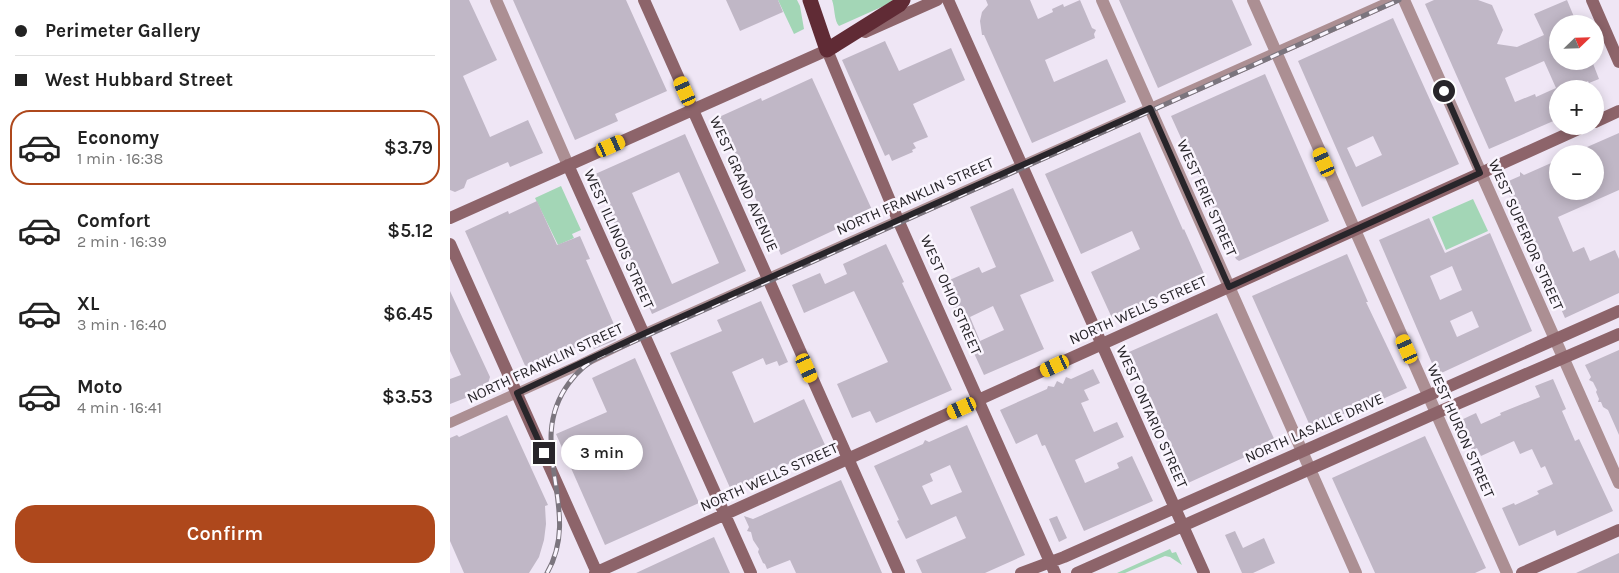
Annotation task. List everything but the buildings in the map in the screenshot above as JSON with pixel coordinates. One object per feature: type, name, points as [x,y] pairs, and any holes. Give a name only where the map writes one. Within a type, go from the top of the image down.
[{"type":"highway","name":"WEST OHIO STREET","points":[[810,0],[827,50]]},
{"type":"highway","points":[[827,50],[899,5],[903,0]]},
{"type":"main road","name":"WEST GRAND AVENUE","points":[[644,0],[899,573]]},
{"type":"main road","points":[[450,218],[937,0]]},
{"type":"main road","name":"WEST ONTARIO STREET","points":[[948,0],[1204,573]]},
{"type":"main road","points":[[1592,0],[1619,62]]},
{"type":"main road","name":"WEST OHIO STREET","points":[[827,50],[898,220],[1052,567]]},
{"type":"main road","points":[[1604,118],[1619,111]]},
{"type":"main road","name":"NORTH WELLS STREET","points":[[596,573],[1565,135]]},
{"type":"main road","name":"WEST ILLINOIS STREET","points":[[568,165],[751,573]]},
{"type":"main road","points":[[451,247],[596,573]]},
{"type":"main road","name":"NORTH LASALLE DRIVE","points":[[1021,573],[1052,567],[1064,557],[1619,311]]},
{"type":"main road","points":[[1078,573],[1436,413],[1619,334]]},
{"type":"main road","points":[[1522,573],[1619,530]]},
{"type":"street","name":"WEST ILLINOIS STREET","points":[[496,0],[568,165]]},
{"type":"street","name":"WEST ERIE STREET","points":[[1102,0],[1356,573]]},
{"type":"street","name":"WEST HURON STREET","points":[[1253,0],[1507,573]]},
{"type":"street","name":"NORTH FRANKLIN STREET","points":[[450,423],[643,334],[1393,0]]},
{"type":"street","name":"WEST SUPERIOR STREET","points":[[1404,0],[1619,483]]},
{"type":"green space","points":[[778,0],[797,0],[800,6],[804,29],[794,34]]},
{"type":"green space","points":[[832,0],[893,0],[839,26],[836,21]]},
{"type":"green space","points":[[561,186],[581,230],[572,234],[574,238],[558,245],[535,198]]},
{"type":"green space","points":[[1473,199],[1488,231],[1446,250],[1432,217]]},
{"type":"green space","points":[[1170,549],[1172,553],[1176,552],[1182,565],[1165,556],[1125,573],[1117,573]]},
{"type":"railway","points":[[547,573],[557,549],[560,525],[551,430],[556,406],[569,383],[579,371],[592,361],[1399,0]]},
{"type":"route","points":[[544,453],[517,393],[643,334],[1150,108],[1229,287],[1480,173],[1444,91]]}]
